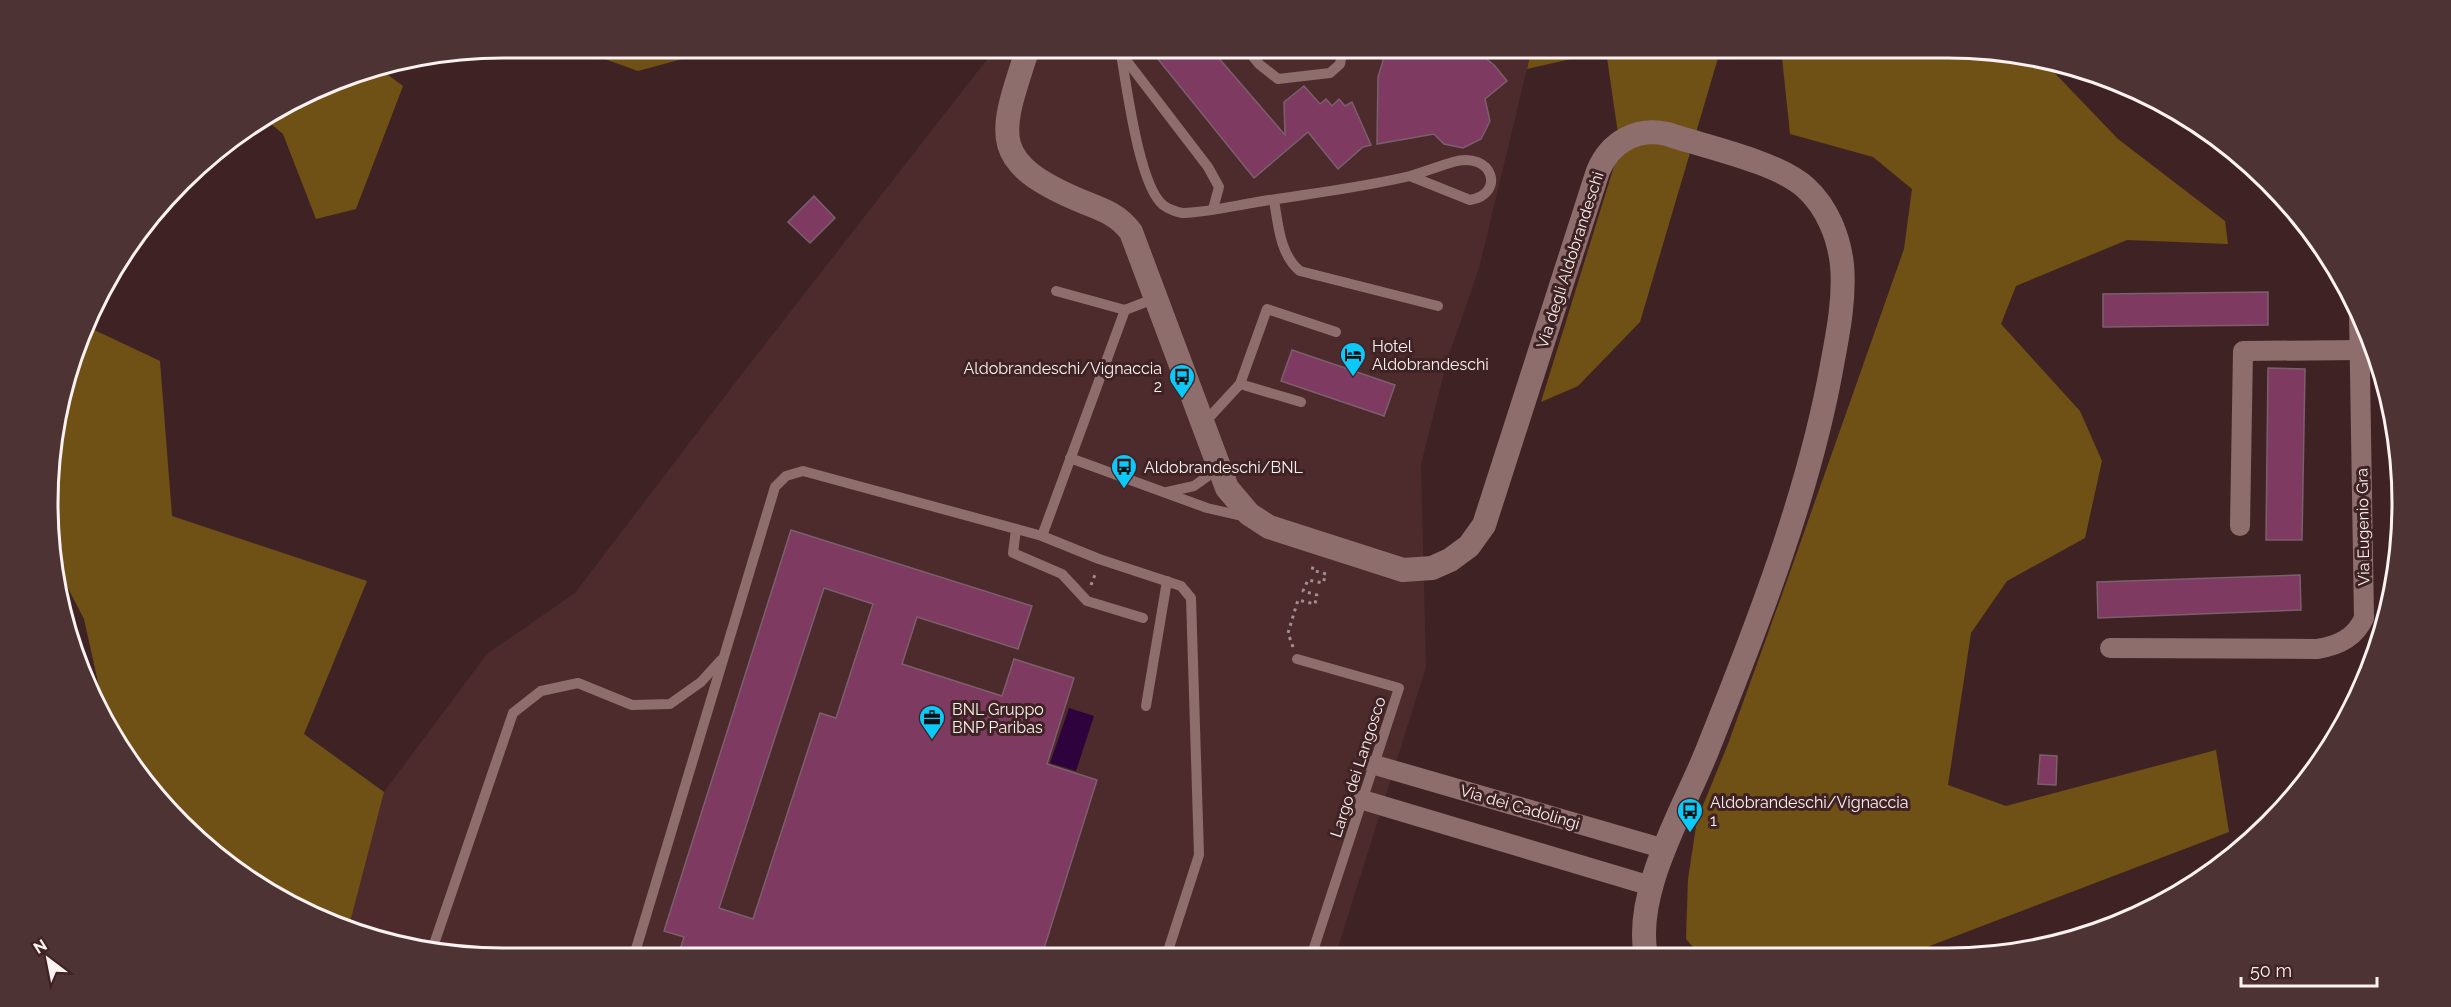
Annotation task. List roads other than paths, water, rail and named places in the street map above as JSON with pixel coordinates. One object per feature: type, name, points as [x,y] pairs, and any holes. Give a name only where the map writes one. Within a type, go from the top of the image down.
[{"type":"street","name":"Via degli Aldobrandeschi","points":[[1025,58],[1012,97],[1007,122],[1008,143],[1015,158],[1028,173],[1042,183],[1110,212],[1125,223],[1136,243],[1202,426],[1227,488],[1255,519],[1269,527],[1393,568],[1415,570],[1432,568],[1463,551],[1476,537],[1493,498],[1598,171],[1607,154],[1617,144],[1636,134],[1662,133],[1786,173],[1820,204],[1833,227],[1842,264],[1840,310],[1826,398],[1812,454],[1763,604],[1707,751],[1651,886],[1645,915],[1645,948]]},
{"type":"street","name":"Via Eugenio Gra","points":[[2110,648],[2317,649],[2340,643],[2358,629],[2364,618],[2360,335]]},
{"type":"street","points":[[2240,526],[2243,351],[2360,350]]},
{"type":"street","name":"Via dei Cadolingi","points":[[1375,765],[1665,849]]},
{"type":"street","points":[[1363,800],[1651,886]]},
{"type":"lane","points":[[1121,58],[1145,174],[1153,194],[1165,206],[1182,213],[1274,200],[1410,176],[1457,160],[1474,159],[1487,166],[1491,177],[1488,190],[1477,199],[1470,200],[1410,176]]},
{"type":"lane","points":[[1125,58],[1208,167],[1219,187],[1213,209]]},
{"type":"lane","points":[[1254,58],[1278,79],[1330,73],[1340,64],[1341,58]]},
{"type":"lane","points":[[1274,200],[1281,239],[1292,265],[1300,271],[1438,306]]},
{"type":"lane","points":[[1056,291],[1125,310],[1156,297]]},
{"type":"lane","points":[[1202,426],[1240,384],[1268,309],[1336,332]]},
{"type":"lane","points":[[1042,536],[1125,310]]},
{"type":"lane","points":[[1240,384],[1301,402]]},
{"type":"lane","points":[[1070,458],[1207,508],[1255,519]]},
{"type":"lane","points":[[1166,492],[1194,486],[1219,468]]},
{"type":"lane","points":[[636,948],[775,487],[786,476],[803,471],[1042,536],[1099,559],[1181,586],[1191,598],[1198,855],[1169,948]]},
{"type":"lane","points":[[1016,529],[1013,554],[1062,574],[1087,601],[1143,618]]},
{"type":"lane","points":[[1146,706],[1167,581]]},
{"type":"lane","points":[[434,943],[513,713],[541,690],[578,683],[632,705],[670,704],[701,682],[724,657]]},
{"type":"lane","name":"Largo dei Langosco","points":[[1297,658],[1399,688],[1314,948]]},
{"type":"place","name":"Hotel Aldobrandeschi","points":[[1353,378]]},
{"type":"place","name":"Aldobrandeschi/Vignaccia 2","points":[[1182,400]]},
{"type":"place","name":"Aldobrandeschi/BNL","points":[[1124,490]]},
{"type":"place","name":"BNL Gruppo BNP Paribas","points":[[932,741]]},
{"type":"place","name":"Aldobrandeschi/Vignaccia 1","points":[[1690,834]]}]
